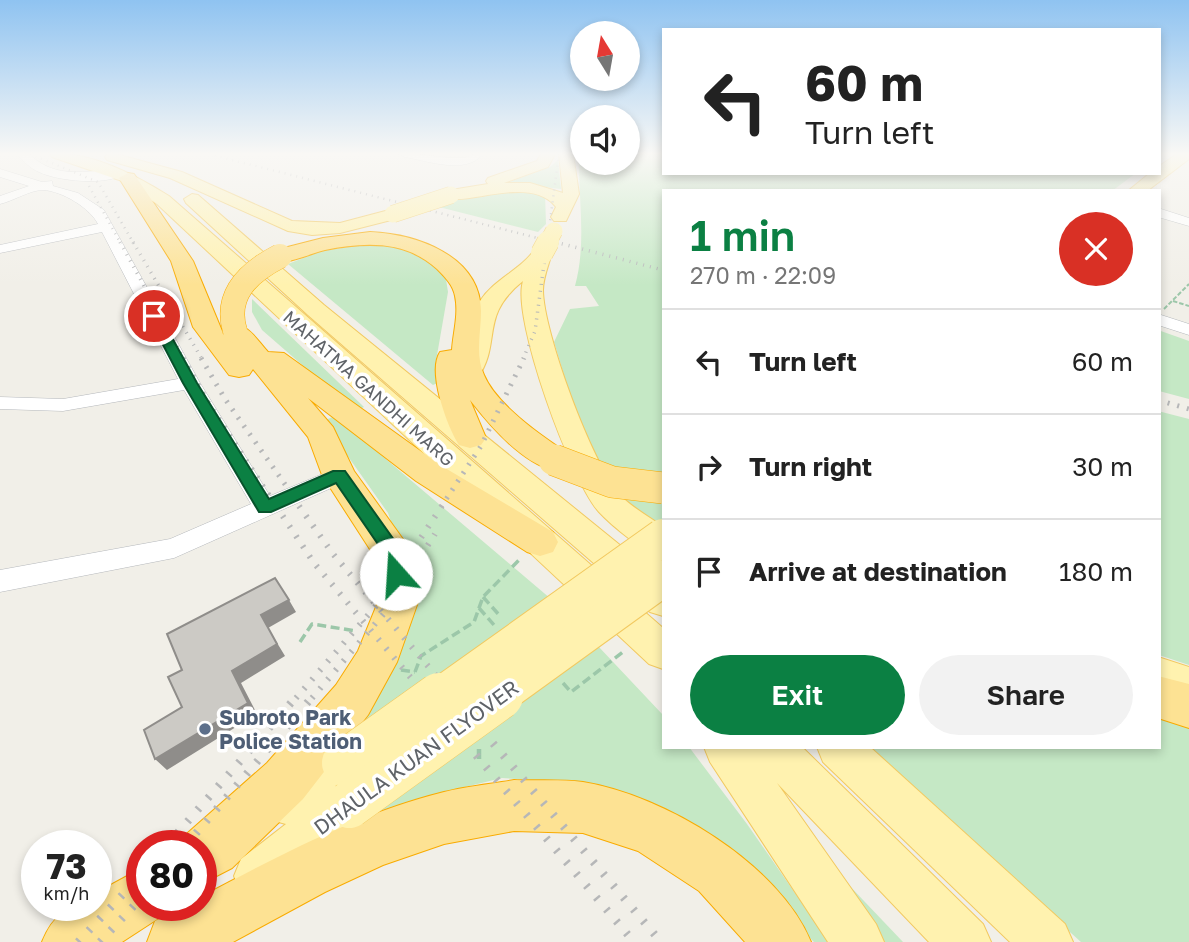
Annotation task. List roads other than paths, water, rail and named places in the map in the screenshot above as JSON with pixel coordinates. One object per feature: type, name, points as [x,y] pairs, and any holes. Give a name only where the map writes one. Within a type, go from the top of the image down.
[{"type":"highway","points":[[138,198],[182,261],[206,327],[224,353],[304,444],[339,475]]},
{"type":"highway","points":[[217,844],[285,781],[392,653],[398,602],[392,552],[339,475],[322,434],[234,331],[230,315],[234,294],[253,272],[280,256],[335,239],[367,223]]},
{"type":"highway","points":[[335,239],[379,239],[413,244],[436,254],[462,281],[468,301],[464,350],[468,374],[485,402],[555,460],[612,482],[662,488]]},
{"type":"highway","points":[[450,270],[457,294],[451,374],[453,393],[470,438]]},
{"type":"highway","points":[[234,331],[428,473],[528,552]]},
{"type":"highway","points":[[1161,698],[1189,705]]},
{"type":"highway","points":[[174,942],[311,869],[384,838],[458,814],[496,806],[534,803],[571,805],[608,813],[645,826],[681,846],[717,871],[742,895],[782,942]]},
{"type":"highway","points":[[71,942],[126,906]]},
{"type":"main road","name":"MAHATMA GANDHI MARG","points":[[160,198],[528,552],[662,651]]},
{"type":"main road","name":"MAHATMA GANDHI MARG","points":[[190,198],[316,310],[662,600]]},
{"type":"main road","points":[[226,198],[288,226],[331,229],[367,223],[442,198]]},
{"type":"main road","points":[[558,198],[565,207]]},
{"type":"main road","points":[[569,198],[541,256],[532,287],[534,314],[565,417],[578,449],[609,503],[662,544]]},
{"type":"main road","points":[[468,374],[477,359],[488,305],[503,287],[541,256]]},
{"type":"main road","name":"DHAULA KUAN FLYOVER","points":[[174,942],[347,784],[662,538]]},
{"type":"main road","name":"DHAULA KUAN FLYOVER","points":[[217,848],[347,784],[662,579]]},
{"type":"main road","points":[[1161,676],[1189,686]]},
{"type":"main road","points":[[726,749],[858,942]]},
{"type":"main road","points":[[771,749],[810,784],[965,942]]},
{"type":"main road","points":[[840,749],[1047,942]]},
{"type":"street","points":[[76,198],[99,213],[190,383],[265,508]]},
{"type":"street","points":[[1161,215],[1186,221]]},
{"type":"street","points":[[0,249],[106,227]]},
{"type":"street","points":[[1161,314],[1189,330]]},
{"type":"street","points":[[0,403],[63,405],[190,383]]},
{"type":"street","points":[[0,581],[174,548],[339,475]]},
{"type":"railway","points":[[96,198],[121,244]]},
{"type":"railway","points":[[107,198],[134,244]]},
{"type":"railway","points":[[381,198],[547,241]]},
{"type":"railway","points":[[547,241],[553,198]]},
{"type":"railway","points":[[547,241],[561,244]]},
{"type":"railway","points":[[120,242],[184,359]]},
{"type":"railway","points":[[133,242],[202,359]]},
{"type":"railway","points":[[523,359],[535,331],[547,242]]},
{"type":"railway","points":[[555,242],[662,270]]},
{"type":"railway","points":[[183,358],[209,404],[277,507]]},
{"type":"railway","points":[[201,358],[225,399],[301,507]]},
{"type":"railway","points":[[441,507],[481,446],[524,358]]},
{"type":"railway","points":[[1161,401],[1189,409]]},
{"type":"railway","points":[[276,506],[314,563],[363,621]]},
{"type":"railway","points":[[299,506],[333,554],[376,605]]},
{"type":"railway","points":[[376,605],[442,506]]},
{"type":"railway","points":[[384,614],[435,534]]},
{"type":"railway","points":[[363,621],[376,605]]},
{"type":"railway","points":[[376,605],[384,614]]},
{"type":"railway","points":[[370,630],[384,614]]},
{"type":"railway","points":[[384,614],[455,698]]},
{"type":"railway","points":[[296,698],[363,621]]},
{"type":"railway","points":[[363,621],[370,630]]},
{"type":"railway","points":[[312,698],[370,630]]},
{"type":"railway","points":[[370,630],[428,698]]},
{"type":"railway","points":[[180,830],[297,696]]},
{"type":"railway","points":[[199,830],[313,696]]},
{"type":"railway","points":[[426,696],[634,942]]},
{"type":"railway","points":[[453,696],[661,942]]},
{"type":"railway","points":[[78,942],[126,891]]},
{"type":"railway","points":[[100,942],[126,914]]},
{"type":"place","name":"Subroto Park Police Station","points":[[205,729]]}]
